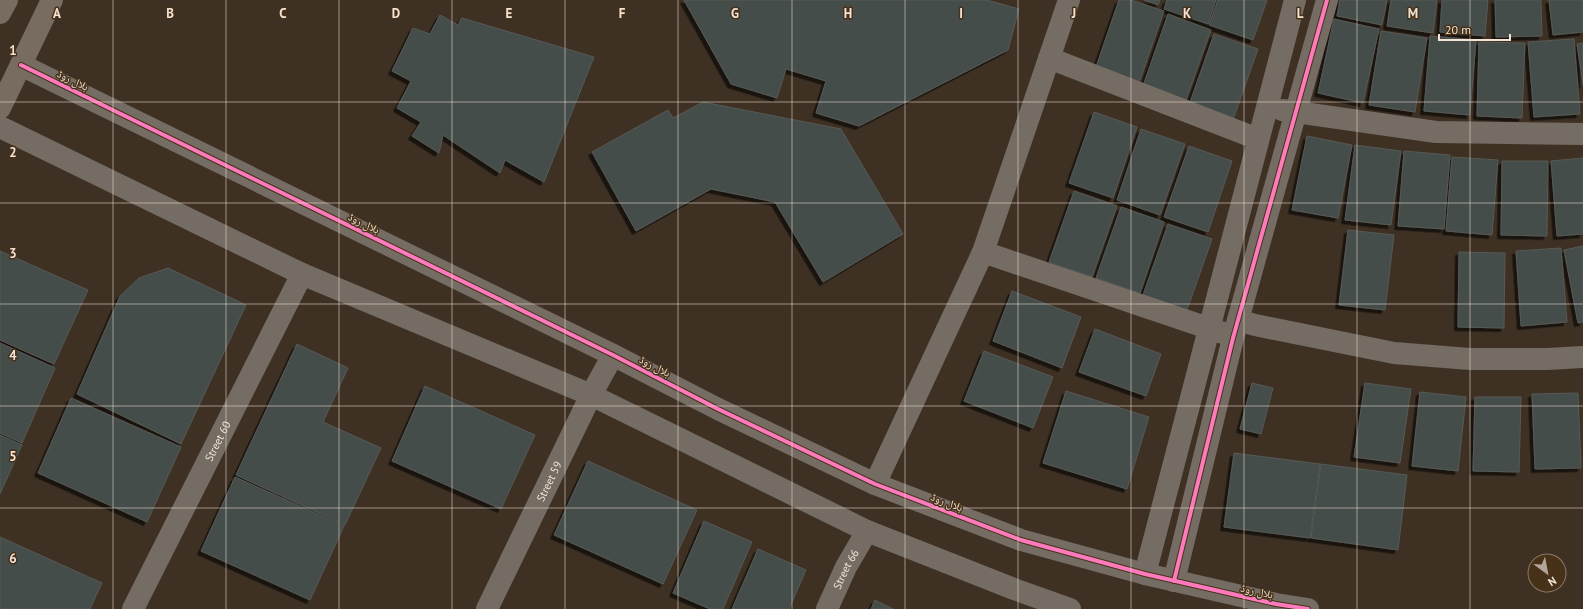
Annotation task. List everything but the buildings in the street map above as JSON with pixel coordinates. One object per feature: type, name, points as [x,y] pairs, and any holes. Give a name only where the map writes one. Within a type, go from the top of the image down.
[{"type":"main road","points":[[0,13],[7,0]]},
{"type":"main road","points":[[0,108],[52,0]]},
{"type":"street","points":[[875,484],[983,252],[1069,0]]},
{"type":"street","points":[[1145,574],[1295,0]]},
{"type":"street","points":[[1174,581],[1235,329],[1296,113],[1326,0]]},
{"type":"street","points":[[1049,58],[1258,139]]},
{"type":"street","name":"ہلال روڈ","points":[[21,65],[613,355],[718,409],[875,484],[1021,540],[1174,581],[1276,604],[1308,609]]},
{"type":"street","points":[[1266,107],[1296,113],[1436,132],[1583,134]]},
{"type":"street","points":[[0,127],[302,274],[591,395],[867,531],[1014,589],[1070,609]]},
{"type":"street","points":[[983,252],[1210,328],[1235,329],[1255,325],[1394,353],[1470,358],[1547,359],[1583,357]]},
{"type":"street","name":"Street 60","points":[[133,609],[302,274]]},
{"type":"street","name":"Street 59","points":[[487,609],[591,395],[613,355]]},
{"type":"street","name":"Street 66","points":[[827,609],[846,568],[867,531]]},
{"type":"cycle path","points":[[1174,581],[1233,338],[1327,0]]},
{"type":"cycle path","points":[[21,65],[613,355],[718,409],[875,484],[1021,540],[1145,574],[1276,604],[1308,609]]}]
